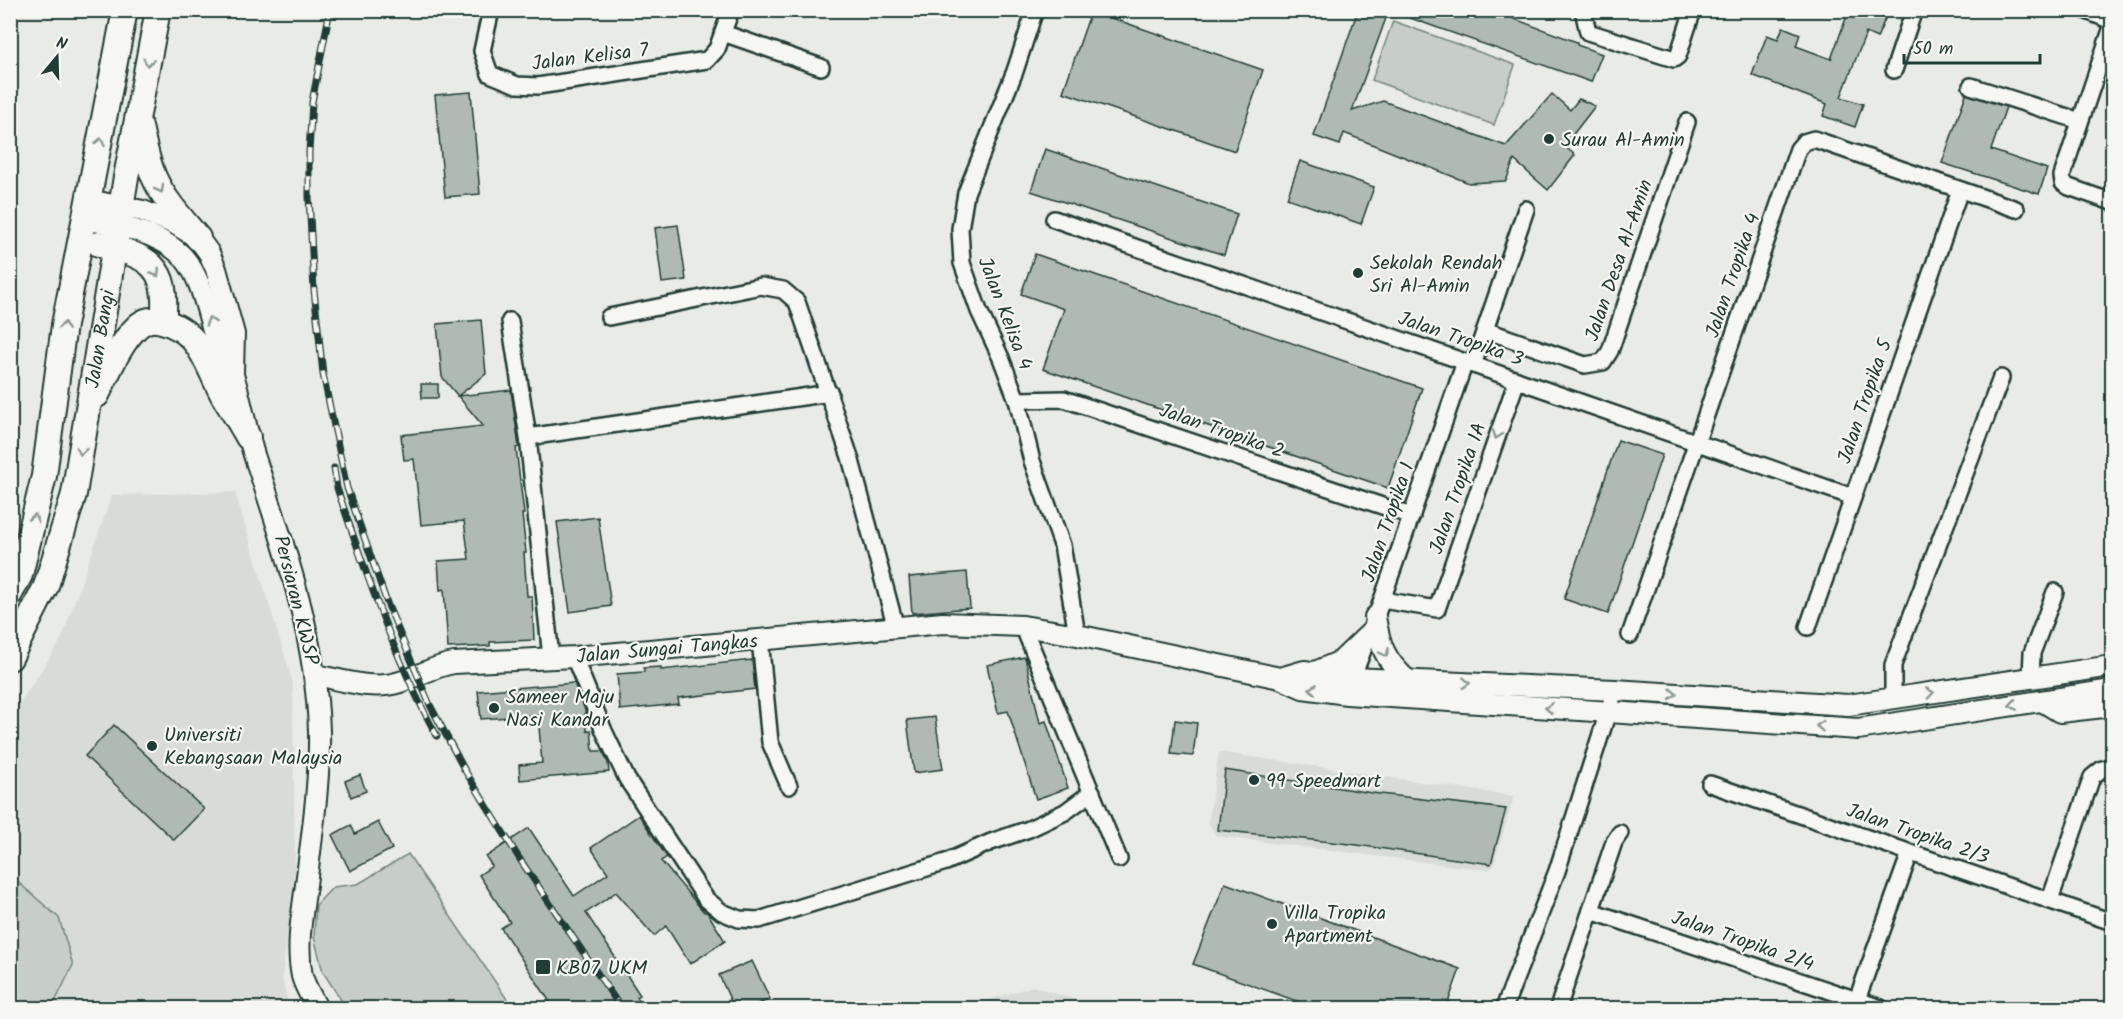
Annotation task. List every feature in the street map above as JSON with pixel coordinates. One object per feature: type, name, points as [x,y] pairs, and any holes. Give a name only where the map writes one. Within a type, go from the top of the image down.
[{"type":"main road","name":"Jalan Bangi","points":[[10,594],[20,575],[44,476],[64,325],[125,10]]},
{"type":"main road","name":"Jalan Bangi","points":[[10,658],[46,586],[75,494],[137,113],[158,10]]},
{"type":"main road","points":[[137,113],[153,176],[166,199],[198,238]]},
{"type":"main road","points":[[85,220],[118,227],[154,267],[165,292],[163,321]]},
{"type":"main road","points":[[88,412],[125,342],[138,326],[150,319],[163,321],[187,332],[195,340],[248,437]]},
{"type":"street","name":"Jalan Kelisa 7","points":[[491,10],[482,51],[490,74],[517,85],[538,86],[707,60],[717,49],[731,10]]},
{"type":"street","name":"Jalan Kelisa 4","points":[[1035,10],[1015,71],[966,193],[960,229],[962,264],[979,311],[1017,400],[1032,461],[1062,545],[1077,634]]},
{"type":"street","points":[[1583,10],[1588,32],[1674,59],[1678,56],[1693,10]]},
{"type":"street","points":[[1894,70],[1914,10]]},
{"type":"street","points":[[2084,10],[2112,21]]},
{"type":"street","points":[[2112,27],[2062,176],[2064,183],[2112,202]]},
{"type":"street","points":[[723,33],[821,67]]},
{"type":"street","points":[[1971,86],[2080,121]]},
{"type":"street","name":"Jalan Desa Al-Amin","points":[[1485,330],[1585,365],[1603,362],[1610,351],[1687,122]]},
{"type":"street","name":"Jalan Tropika 4","points":[[1630,635],[1798,149],[1804,142],[1814,139],[2016,209]]},
{"type":"street","name":"Jalan Tropika 5","points":[[1808,627],[1960,190]]},
{"type":"street","name":"Jalan Tropika 1","points":[[1350,686],[1469,364],[1485,330],[1526,209]]},
{"type":"street","name":"Persiaran KWSP","points":[[118,227],[143,211],[176,224],[198,238],[209,253],[216,269],[234,334],[232,375]]},
{"type":"street","name":"Jalan Tropika 3","points":[[1054,219],[1853,497]]},
{"type":"street","name":"Persiaran KWSP","points":[[85,220],[142,233],[174,248],[186,260],[195,276],[218,344],[232,375],[248,437],[277,520],[295,582],[315,675],[319,734],[315,806],[300,943],[303,978],[317,1008]]},
{"type":"street","points":[[609,316],[761,286],[783,290],[797,302],[850,457],[896,628]]},
{"type":"street","points":[[510,321],[528,438],[551,658]]},
{"type":"street","points":[[1893,698],[1893,665],[2001,378]]},
{"type":"street","name":"Jalan Tropika 1A","points":[[1375,617],[1437,609],[1517,380]]},
{"type":"street","points":[[528,438],[830,393]]},
{"type":"street","name":"Jalan Tropika 2","points":[[1017,400],[1065,399],[1412,516]]},
{"type":"street","points":[[2031,678],[2032,653],[2055,592]]},
{"type":"street","points":[[1280,678],[1315,672],[1341,661],[1375,617]]},
{"type":"street","points":[[1375,617],[1384,652],[1392,666],[1408,681]]},
{"type":"street","name":"Jalan Sungai Tangkas","points":[[315,675],[378,685],[400,682],[441,665],[574,657],[943,623],[1030,627],[1077,634],[1280,678]]},
{"type":"street","points":[[1030,627],[1119,859]]},
{"type":"street","points":[[760,639],[770,741],[789,786]]},
{"type":"street","points":[[574,657],[604,731],[638,797],[706,899],[722,912],[739,919],[759,920],[946,862],[1065,812],[1092,792]]},
{"type":"street","points":[[1280,678],[1303,688],[1408,681],[1615,690],[1848,705],[2112,666]]},
{"type":"street","points":[[1315,672],[1350,686],[1607,713],[1858,729],[2112,690]]},
{"type":"street","points":[[1504,1008],[1557,871],[1615,690]]},
{"type":"street","points":[[2042,701],[2060,712],[2112,706]]},
{"type":"street","points":[[2050,900],[2092,777],[2102,769],[2112,767]]},
{"type":"street","name":"Jalan Tropika 2/3","points":[[1710,784],[2112,922]]},
{"type":"street","points":[[1558,1008],[1614,842],[1620,833]]},
{"type":"street","points":[[1856,1004],[1910,853]]},
{"type":"street","name":"Jalan Tropika 2/4","points":[[1591,911],[1856,1004],[1881,1008]]},
{"type":"shaded area","points":[[1393,21],[1515,65],[1494,125],[1372,80]]},
{"type":"shaded area","name":"Universiti Kebangsaan Malaysia","points":[[235,492],[293,683],[295,871],[282,977],[289,1008],[11,1008],[10,718],[61,640],[112,495]]},
{"type":"shaded area","points":[[1219,752],[1514,796],[1493,867],[1488,870],[1216,836],[1208,822]]},
{"type":"shaded area","points":[[408,854],[513,1008],[346,1008],[323,972],[314,937],[316,905],[333,887],[358,884]]},
{"type":"shaded area","points":[[10,875],[59,918],[73,965],[52,1008],[11,1008]]},
{"type":"shaded area","points":[[1033,986],[1100,1008],[963,1008]]},
{"type":"building","points":[[1358,10],[1389,10],[1352,111],[1383,101],[1506,146],[1552,94],[1570,110],[1579,99],[1595,106],[1564,146],[1575,155],[1548,190],[1514,160],[1506,181],[1469,183],[1344,133],[1340,145],[1314,136]]},
{"type":"building","points":[[1397,10],[1490,10],[1577,42],[1577,45],[1602,54],[1591,82],[1396,13]]},
{"type":"building","points":[[1849,10],[1879,10],[1877,15],[1885,19],[1877,38],[1866,33],[1841,97],[1863,104],[1855,127],[1823,116],[1827,104],[1752,75],[1767,35],[1778,39],[1783,27],[1800,34],[1796,46],[1831,59]]},
{"type":"building","points":[[1091,11],[1263,70],[1235,151],[1063,92]]},
{"type":"building","points":[[471,92],[480,194],[445,197],[435,95]]},
{"type":"building","points":[[1966,94],[2006,107],[1991,150],[2047,169],[2039,194],[1942,163]]},
{"type":"building","points":[[1045,149],[1237,214],[1224,255],[1031,191]]},
{"type":"building","points":[[1300,161],[1374,187],[1361,224],[1287,198]]},
{"type":"building","points":[[678,225],[686,280],[662,283],[655,228]]},
{"type":"building","points":[[1035,254],[1422,388],[1388,488],[1043,369],[1064,309],[1021,294]]},
{"type":"building","points":[[481,320],[486,374],[458,396],[511,390],[519,447],[516,448],[524,514],[522,514],[527,596],[532,596],[534,640],[490,642],[490,646],[448,648],[444,589],[440,590],[438,561],[469,559],[464,521],[421,525],[414,459],[404,460],[401,435],[483,426],[442,377],[437,324]]},
{"type":"building","points":[[421,384],[438,384],[438,398],[422,398]]},
{"type":"building","points":[[1618,440],[1662,455],[1608,614],[1564,599]]},
{"type":"building","points":[[598,517],[611,606],[570,612],[557,522]]},
{"type":"building","points":[[967,572],[970,608],[912,613],[909,577]]},
{"type":"building","points":[[1025,657],[1040,723],[1046,721],[1068,788],[1036,799],[1008,711],[998,713],[987,665]]},
{"type":"building","points":[[752,660],[755,689],[678,698],[679,704],[620,710],[617,674],[644,672],[644,668],[661,667],[661,670]]},
{"type":"building","points":[[574,683],[585,710],[587,731],[591,730],[593,751],[603,751],[609,772],[520,780],[519,765],[542,763],[538,715],[481,719],[478,691]]},
{"type":"building","points":[[935,717],[943,769],[914,773],[907,720]]},
{"type":"building","points":[[1175,720],[1197,723],[1193,756],[1171,754]]},
{"type":"building","points":[[114,725],[204,809],[174,840],[85,756]]},
{"type":"building","points":[[1225,770],[1372,793],[1506,809],[1491,864],[1350,844],[1218,830]]},
{"type":"building","points":[[360,775],[366,791],[351,797],[345,781]]},
{"type":"building","points":[[639,815],[667,857],[661,861],[704,912],[707,912],[725,941],[690,964],[666,926],[654,936],[616,892],[586,913],[640,995],[637,997],[643,1008],[554,1008],[501,928],[510,922],[479,875],[492,866],[486,857],[529,828],[574,896],[608,873],[591,848]]},
{"type":"building","points":[[378,822],[392,849],[350,871],[332,835],[351,825],[355,834]]},
{"type":"building","name":"Villa Tropika Apartment","points":[[1225,883],[1460,969],[1446,1008],[1316,1008],[1193,964]]},
{"type":"building","points":[[752,961],[770,999],[749,1008],[734,1008],[719,975]]},
{"type":"railway","points":[[330,10],[312,102],[309,197],[314,290],[323,374],[347,488],[387,603],[430,705],[464,769],[519,858],[621,1008]]},
{"type":"railway","points":[[334,468],[337,488],[382,615],[407,676],[437,736]]},
{"type":"place","name":"Surau Al-Amin","points":[[1549,139]]},
{"type":"place","name":"Sekolah Rendah Sri Al-Amin","points":[[1358,273]]},
{"type":"place","name":"Sameer Maju Nasi Kandar","points":[[494,708]]},
{"type":"place","name":"Universiti Kebangsaan Malaysia","points":[[152,746]]},
{"type":"place","name":"99 Speedmart","points":[[1254,780]]},
{"type":"place","name":"Villa Tropika Apartment","points":[[1272,924]]},
{"type":"place","name":"KB07 UKM","points":[[543,967]]}]
